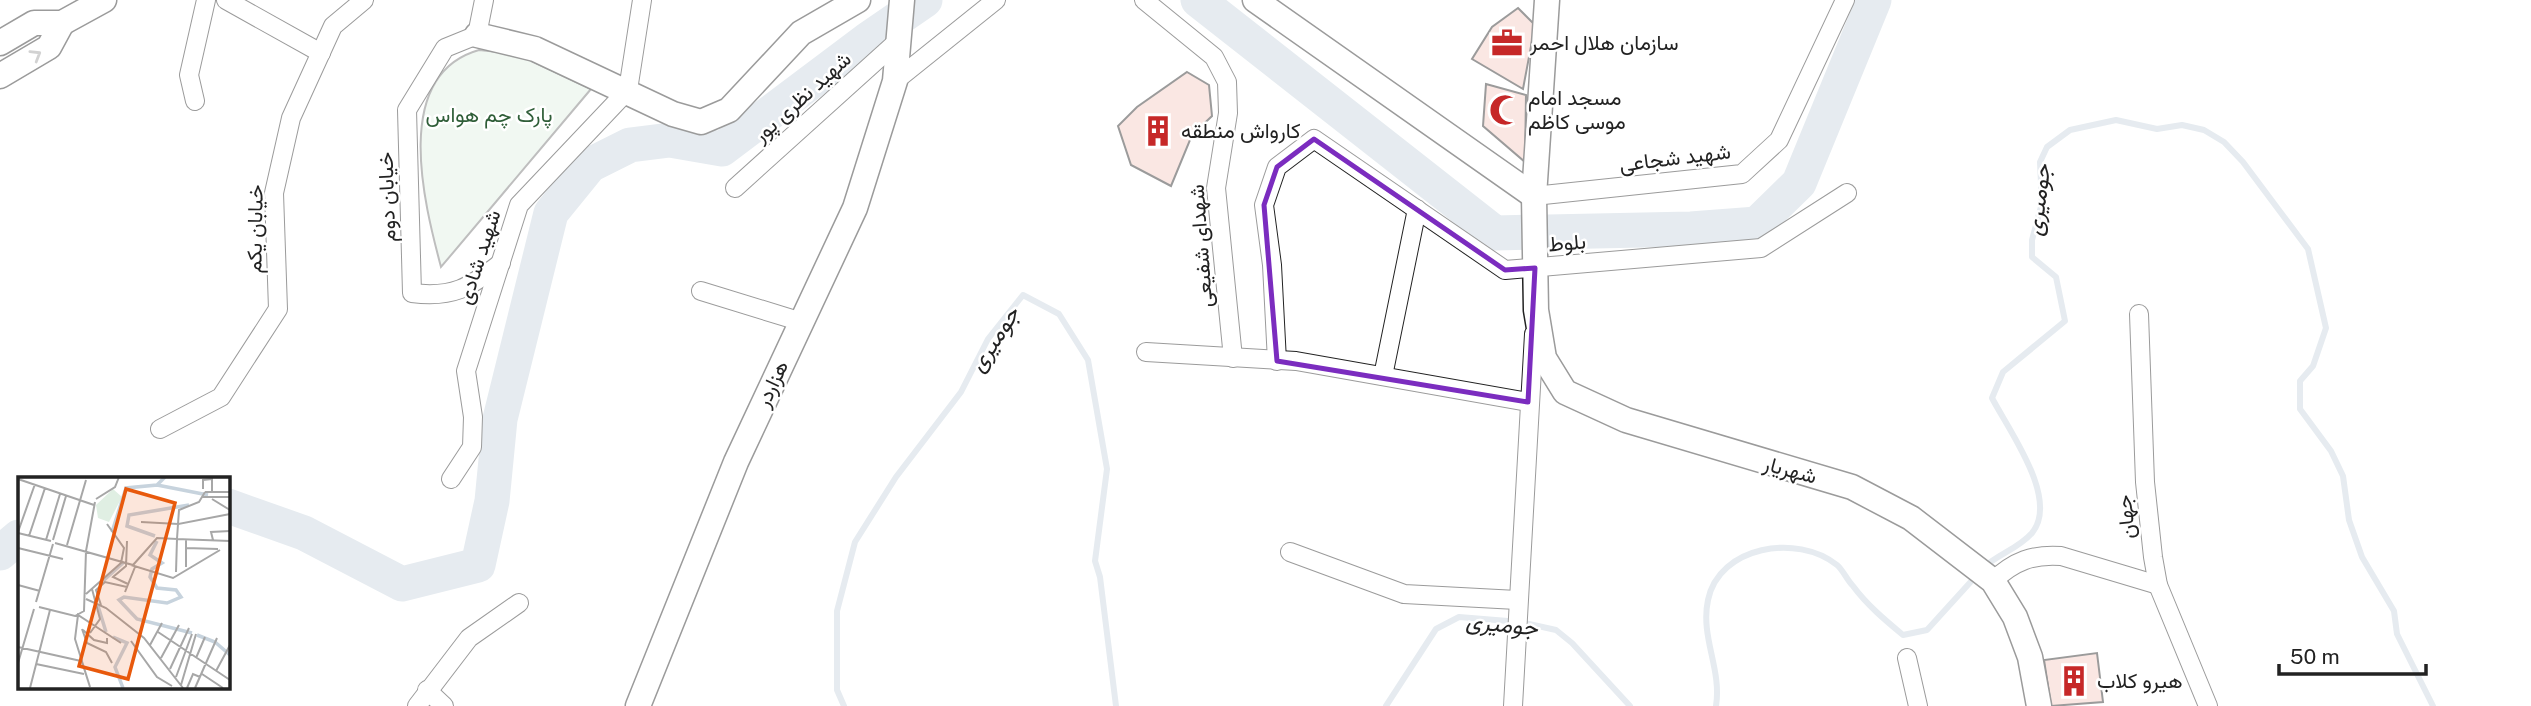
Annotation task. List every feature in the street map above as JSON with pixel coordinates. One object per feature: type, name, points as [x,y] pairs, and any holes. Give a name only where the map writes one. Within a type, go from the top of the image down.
[{"type":"main road","points":[[0,43],[34,23],[70,14],[104,0]]},
{"type":"main road","points":[[477,35],[535,49],[628,90],[673,114],[701,122],[729,110],[801,33],[858,0]]},
{"type":"main road","name":"هزاردر","points":[[638,706],[736,462],[855,208],[898,60],[902,0]]},
{"type":"main road","points":[[1255,0],[1534,205]]},
{"type":"main road","name":"شهریار","points":[[1547,0],[1534,205],[1536,310],[1544,358],[1565,392],[1626,420],[1852,486],[1911,518],[1983,572],[2015,617],[2030,657],[2039,706]]},
{"type":"main road","points":[[0,76],[49,47],[70,14]]},
{"type":"street","points":[[195,101],[188,75],[206,0]]},
{"type":"street","points":[[226,0],[321,53]]},
{"type":"street","name":"خیابان یکم","points":[[160,429],[221,397],[278,309],[274,193],[291,118],[332,26],[364,0]]},
{"type":"street","points":[[477,35],[484,0]]},
{"type":"street","points":[[628,90],[642,0]]},
{"type":"street","points":[[898,60],[996,0]]},
{"type":"street","name":"شهدای شفیعی","points":[[1144,0],[1214,57],[1227,82],[1228,113],[1216,188],[1233,358]]},
{"type":"street","name":"شهید شجاعی","points":[[1534,205],[1741,174],[1779,140],[1845,0]]},
{"type":"street","name":"خیابان دوم","points":[[477,35],[444,48],[407,110],[412,293],[435,296],[460,291],[501,263]]},
{"type":"street","name":"شهید نظری پور","points":[[734,188],[898,60]]},
{"type":"street","name":"شهید شادی","points":[[451,480],[472,447],[473,417],[466,371],[519,205],[628,90]]},
{"type":"street","name":"بلوط","points":[[1271,361],[1272,265],[1264,205],[1277,167],[1314,139],[1505,270],[1761,248],[1847,192]]},
{"type":"street","points":[[1383,376],[1417,209]]},
{"type":"street","points":[[701,291],[802,322]]},
{"type":"street","points":[[1513,706],[1514,638],[1536,310]]},
{"type":"street","name":"جهان","points":[[2139,314],[2145,482],[2158,585],[2208,706]]},
{"type":"street","points":[[1146,352],[1296,361],[1528,402]]},
{"type":"street","points":[[1290,552],[1404,594],[1517,593]]},
{"type":"street","points":[[1983,572],[2029,557],[2061,556],[2158,585]]},
{"type":"street","points":[[417,706],[469,638],[519,603]]},
{"type":"street","points":[[1907,657],[1918,706]]},
{"type":"street","points":[[427,690],[444,706]]},
{"type":"highlighted area","points":[[1314,139],[1505,270],[1535,268],[1528,402],[1277,361],[1264,205],[1277,167]]},
{"type":"green space","name":"پارک چم هواس","points":[[479,50],[517,54],[591,89],[441,267],[422,177],[424,113],[434,85],[451,64]]},
{"type":"building","name":"سازمان هلال احمر","points":[[1518,8],[1535,25],[1523,89],[1472,59],[1492,27]]},
{"type":"building","name":"کارواش منطقه","points":[[1187,72],[1209,85],[1212,116],[1192,135],[1171,186],[1131,165],[1118,126],[1137,107]]},
{"type":"building","name":"مسجد امام موسی کاظم","points":[[1486,84],[1526,95],[1525,162],[1483,126]]},
{"type":"building","name":"هیرو کلاب","points":[[2097,653],[2103,702],[2051,706],[2044,660]]},
{"type":"waterway","points":[[229,506],[304,533],[402,584],[478,565],[492,501],[500,419],[551,213],[590,165],[630,145],[670,140],[722,149],[925,0]]},
{"type":"waterway","points":[[1198,0],[1495,233],[1691,229],[1757,224],[1799,183],[1874,0]]},
{"type":"waterway","name":"جومیری","points":[[1983,568],[2026,539],[2039,519],[2040,502],[2036,484],[2019,445],[1992,398],[2003,372],[2065,321],[2056,277],[2032,257],[2032,240],[2042,203],[2040,162],[2047,147],[2070,130],[2116,120],[2157,129],[2182,125],[2204,130],[2224,142],[2243,162],[2308,249],[2326,328],[2313,366],[2300,381],[2300,409],[2331,451],[2343,476],[2349,520],[2362,557],[2394,611],[2397,634],[2433,706]]},
{"type":"waterway","name":"جومیری","points":[[844,706],[837,690],[837,611],[855,542],[896,477],[961,392],[988,339],[1023,295],[1059,314],[1088,360],[1107,469],[1095,561],[1100,577],[1116,706]]},
{"type":"waterway","points":[[0,553],[18,538]]},
{"type":"waterway","name":"جومیری","points":[[1716,706],[1716,679],[1706,614],[1708,600],[1715,582],[1727,567],[1743,557],[1762,550],[1782,548],[1802,549],[1820,555],[1837,565],[1864,600],[1903,635],[1927,630],[1976,576]]},
{"type":"waterway","name":"جومیری","points":[[1386,706],[1436,629],[1459,617],[1520,622],[1556,630],[1572,643],[1630,706]]},
{"type":"place","name":"سازمان هلال احمر","points":[[1507,43]]},
{"type":"place","name":"مسجد امام موسی کاظم","points":[[1505,110]]},
{"type":"place","name":"کارواش منطقه","points":[[1158,131]]},
{"type":"place","name":"هیرو کلاب","points":[[2074,681]]}]
